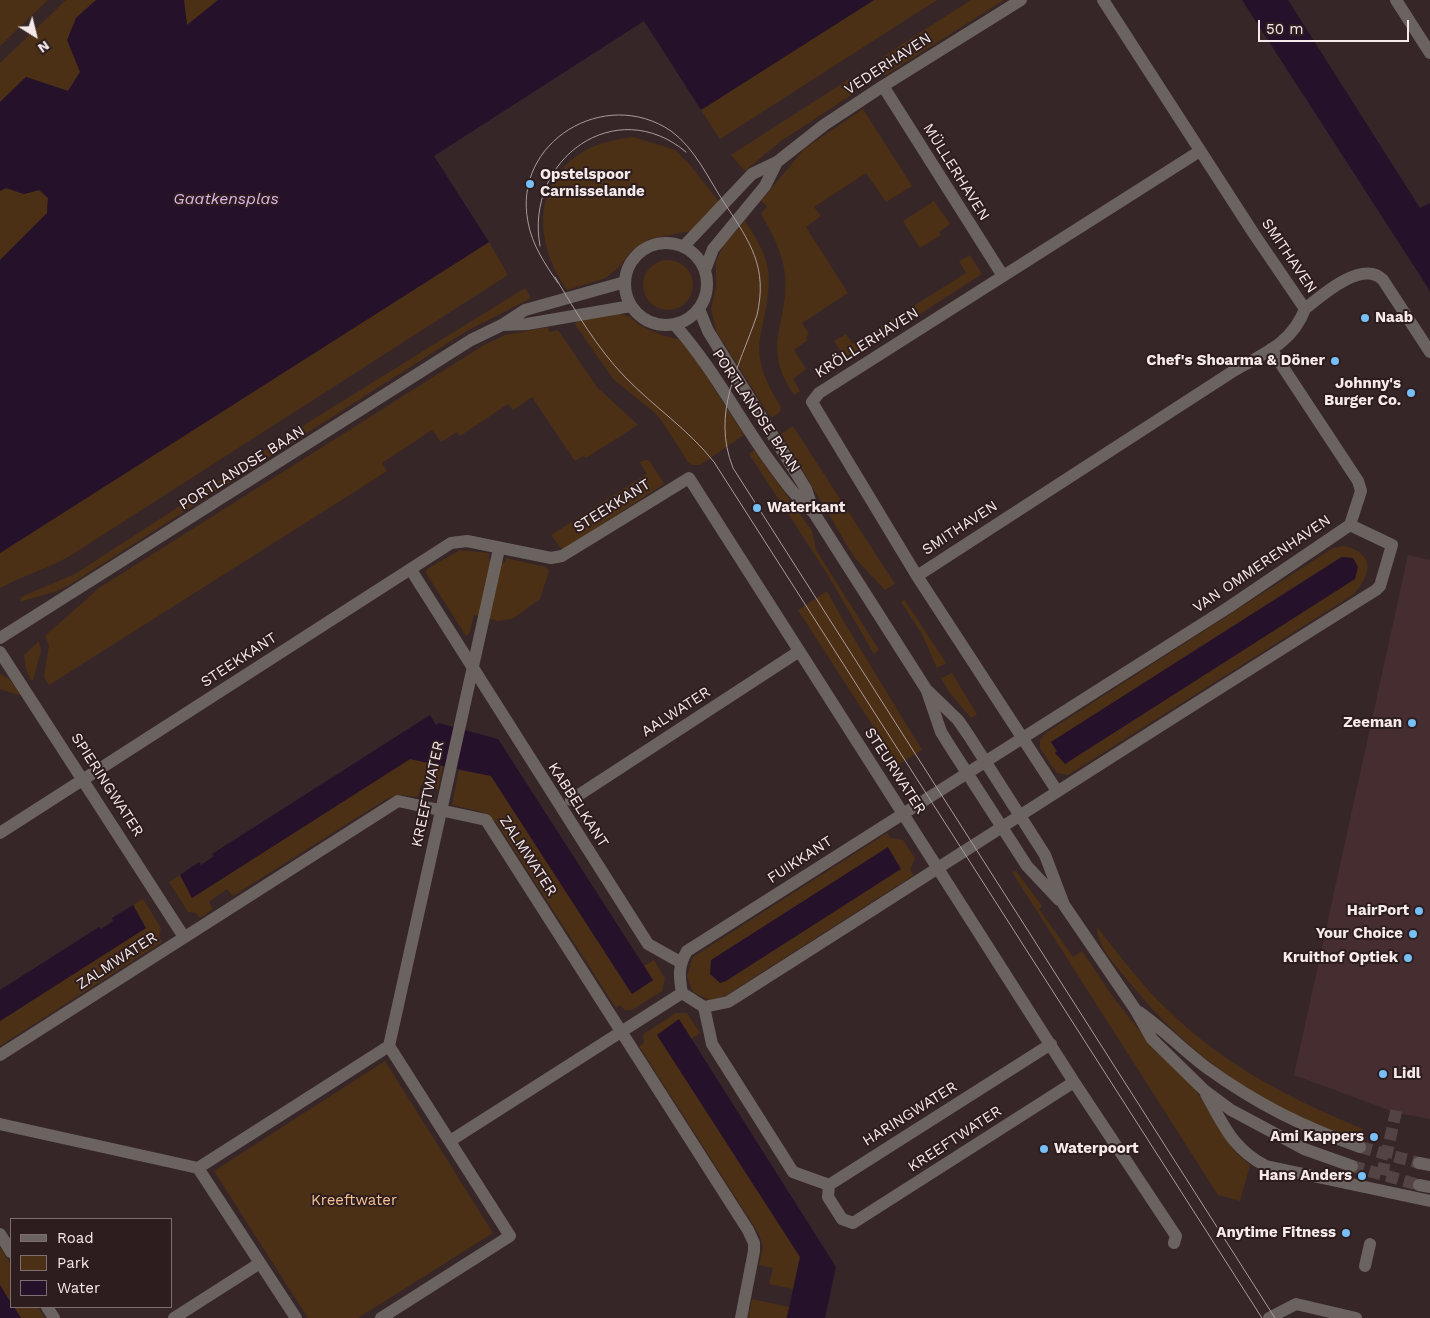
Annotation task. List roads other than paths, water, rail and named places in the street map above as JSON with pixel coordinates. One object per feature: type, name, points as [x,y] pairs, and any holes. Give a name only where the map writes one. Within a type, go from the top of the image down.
[{"type":"street","name":"VEDERHAVEN","points":[[683,247],[752,174],[776,162],[824,125],[1021,0]]},
{"type":"street","name":"SMITHAVEN","points":[[917,576],[1235,370],[1272,349],[1293,333],[1305,309],[1103,0]]},
{"type":"street","points":[[1396,0],[1430,53]]},
{"type":"street","name":"MÜLLERHAVEN","points":[[883,86],[1003,276]]},
{"type":"street","name":"KRÖLLERHAVEN","points":[[1022,736],[917,576],[812,402],[820,393],[1200,151]]},
{"type":"street","name":"VEDERHAVEN","points":[[705,270],[713,249],[765,186],[776,162]]},
{"type":"street","points":[[670,243],[683,247],[692,252],[705,270],[707,290],[699,309],[683,321],[674,324],[662,325],[650,322],[639,315],[631,306],[626,294],[625,282],[628,269],[644,249],[657,244],[670,243]]},
{"type":"street","points":[[1305,309],[1358,273],[1372,272],[1383,280],[1430,352]]},
{"type":"street","name":"PORTLANDSE BAAN","points":[[0,638],[471,340],[502,325],[525,310],[625,282]]},
{"type":"street","name":"PORTLANDSE BAAN","points":[[502,325],[527,324],[631,306]]},
{"type":"street","name":"PORTLANDSE BAAN","points":[[699,309],[708,330],[806,489],[814,513],[926,688],[958,720],[1045,855],[1064,905]]},
{"type":"street","name":"PORTLANDSE BAAN","points":[[674,324],[691,343],[752,437],[796,498],[814,513]]},
{"type":"street","points":[[1272,349],[1358,481],[1361,491],[1350,525]]},
{"type":"street","name":"STEEKKANT","points":[[0,833],[451,543],[467,542],[551,558],[562,556],[688,478]]},
{"type":"street","name":"STEURWATER","points":[[688,478],[1074,1082],[1176,1236],[1174,1243]]},
{"type":"street","name":"VAN OMMERENHAVEN","points":[[984,760],[1229,607],[1350,525],[1392,545],[1380,586],[1376,590],[1020,816]]},
{"type":"street","name":"KREEFTWATER","points":[[389,1046],[499,549]]},
{"type":"street","name":"KABBELKANT","points":[[411,570],[473,666],[480,682],[648,944],[680,962]]},
{"type":"street","name":"SPIERINGWATER","points":[[0,652],[84,778],[184,937]]},
{"type":"street","name":"AALWATER","points":[[571,800],[798,652]]},
{"type":"street","name":"PORTLANDSE BAAN","points":[[926,688],[941,732],[1002,828],[1027,866],[1064,905],[1135,1009],[1152,1039],[1204,1090],[1252,1123],[1304,1149],[1352,1166]]},
{"type":"street","points":[[1022,736],[1057,791]]},
{"type":"street","points":[[967,772],[984,760]]},
{"type":"street","name":"FUIKKANT","points":[[680,962],[688,951],[967,772]]},
{"type":"street","name":"ZALMWATER","points":[[0,1055],[398,802],[486,820],[754,1243],[741,1318]]},
{"type":"street","points":[[680,962],[678,974],[682,993],[704,1006],[728,1002],[1020,816]]},
{"type":"street","points":[[450,1141],[682,993]]},
{"type":"street","points":[[704,1006],[712,1044],[794,1172],[829,1185]]},
{"type":"street","name":"PORTLANDSE BAAN","points":[[1135,1009],[1162,1028],[1206,1067],[1257,1101],[1313,1130],[1360,1147]]},
{"type":"street","name":"HARINGWATER","points":[[829,1185],[1051,1044]]},
{"type":"street","points":[[198,1168],[389,1046],[510,1236],[381,1318]]},
{"type":"street","name":"KREEFTWATER","points":[[829,1185],[828,1197],[842,1219],[853,1223],[1074,1082]]},
{"type":"street","points":[[1204,1090],[1228,1134],[1248,1157],[1266,1166],[1430,1201]]},
{"type":"street","points":[[0,1124],[198,1168],[296,1318]]},
{"type":"street","points":[[0,1234],[10,1250]]},
{"type":"street","points":[[1365,1266],[1370,1244]]},
{"type":"street","points":[[174,1318],[260,1263]]},
{"type":"street","points":[[1269,1318],[1296,1304],[1356,1318]]},
{"type":"water","name":"Gaatkensplas","points":[[96,0],[184,0],[187,25],[218,0],[874,0],[701,110],[644,21],[434,156],[489,242],[0,553],[0,260],[47,213],[48,198],[39,190],[24,194],[6,188],[0,191],[0,102],[26,77],[68,91],[80,72],[67,40],[76,18]]},
{"type":"water","points":[[1242,0],[1288,0],[1420,208],[1430,203],[1430,291]]},
{"type":"water","points":[[1342,557],[1353,558],[1358,567],[1355,579],[1065,764],[1055,753],[1057,751],[1051,742]]},
{"type":"water","points":[[430,715],[436,725],[439,723],[498,739],[653,980],[632,994],[491,776],[410,759],[192,898],[180,875],[199,862],[201,865],[214,856],[212,854]]},
{"type":"water","points":[[888,847],[901,869],[726,981],[720,983],[710,974],[711,960]]},
{"type":"water","points":[[133,905],[146,928],[0,1021],[0,990],[99,927],[101,929],[113,921],[112,918]]},
{"type":"water","points":[[679,1019],[836,1267],[825,1318],[787,1318],[800,1257],[657,1035]]},
{"type":"water","points":[[0,1285],[10,1301],[10,1308],[15,1308],[21,1318],[0,1318]]},
{"type":"tunnel","points":[[1382,1175],[1397,1107]]},
{"type":"tunnel","points":[[1360,1147],[1419,1163]]},
{"type":"tunnel","points":[[1352,1166],[1419,1185]]},
{"type":"tram line","points":[[558,283],[536,246],[528,222],[527,193],[534,168],[549,146],[569,130],[593,119],[619,115],[645,119],[671,131],[680,138],[701,165],[742,231],[749,243],[758,269],[760,298],[757,315],[730,390],[726,409],[727,448],[733,468],[1275,1318]]},
{"type":"tram line","points":[[540,246],[539,215],[546,186],[561,162],[581,144],[605,133],[631,130],[659,136],[686,152]]},
{"type":"tram line","points":[[555,277],[587,329],[615,366],[636,388],[693,439],[714,462],[1262,1318]]},
{"type":"place","name":"Opstelspoor Carnisselande","points":[[530,184]]},
{"type":"place","name":"Naab","points":[[1365,318]]},
{"type":"place","name":"Chef's Shoarma & Döner","points":[[1335,361]]},
{"type":"place","name":"Johnny's Burger Co.","points":[[1411,393]]},
{"type":"place","name":"Waterkant","points":[[757,508]]},
{"type":"place","name":"Zeeman","points":[[1412,723]]},
{"type":"place","name":"HairPort","points":[[1419,911]]},
{"type":"place","name":"Your Choice","points":[[1413,934]]},
{"type":"place","name":"Kruithof Optiek","points":[[1408,958]]},
{"type":"place","name":"Lidl","points":[[1383,1074]]},
{"type":"place","name":"Ami Kappers","points":[[1374,1137]]},
{"type":"place","name":"Waterpoort","points":[[1044,1149]]},
{"type":"place","name":"Hans Anders","points":[[1362,1176]]},
{"type":"place","name":"Anytime Fitness","points":[[1346,1233]]},
{"type":"park label","name":"Kreeftwater","points":[[354,1201]]}]
